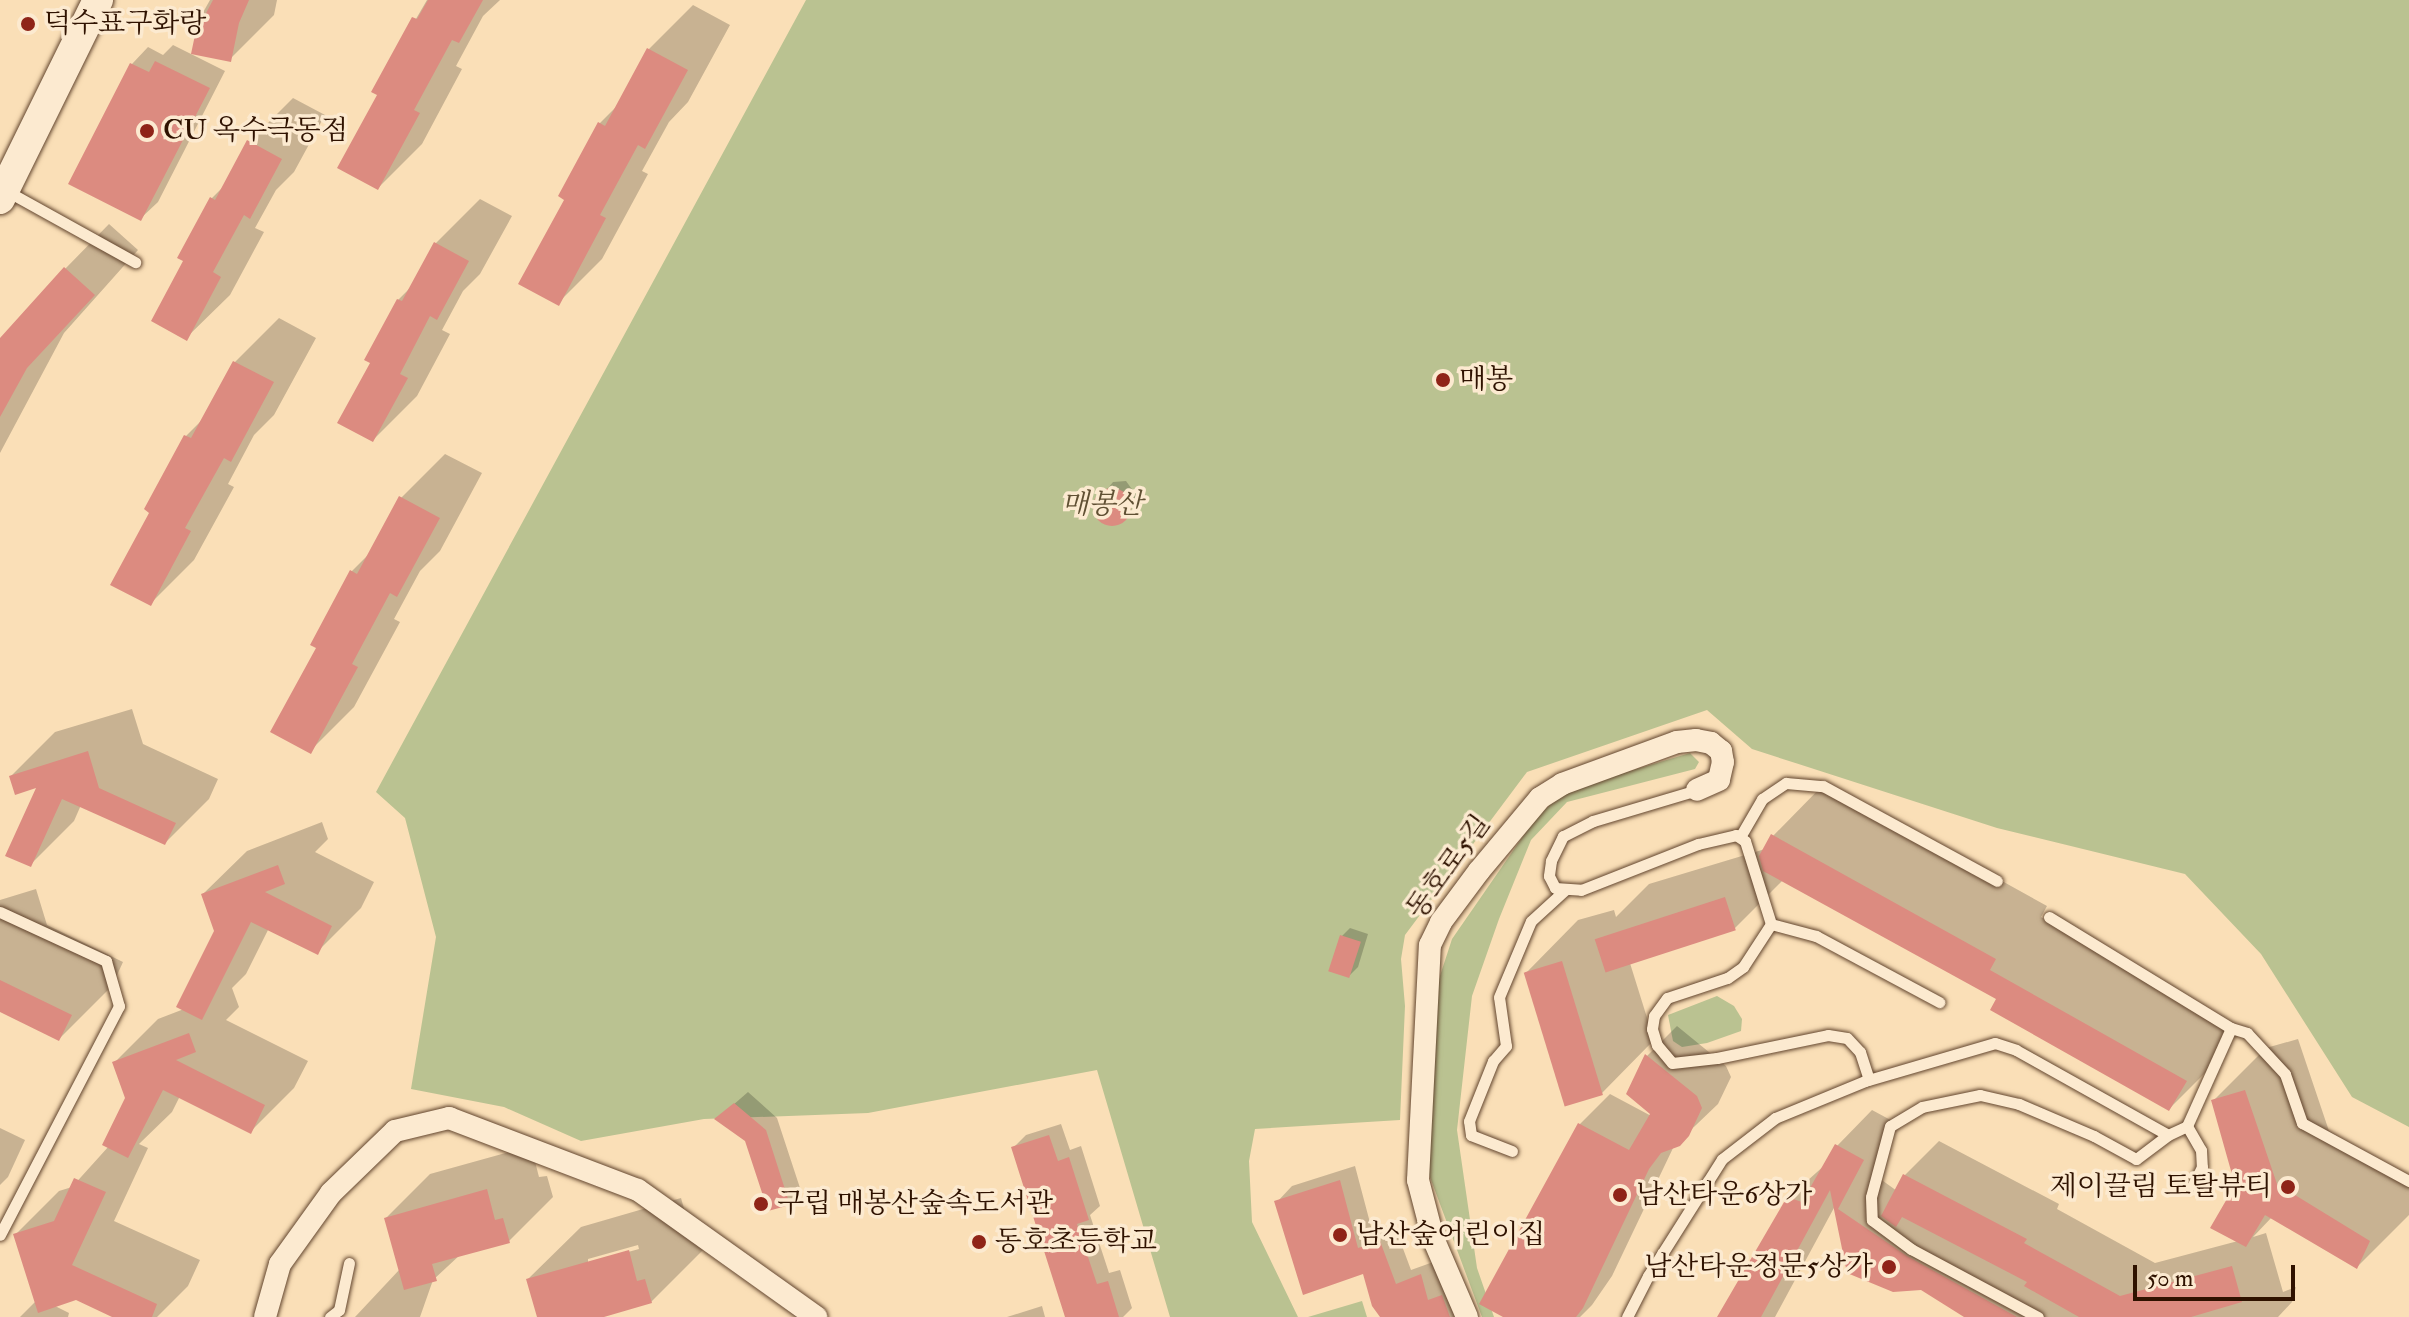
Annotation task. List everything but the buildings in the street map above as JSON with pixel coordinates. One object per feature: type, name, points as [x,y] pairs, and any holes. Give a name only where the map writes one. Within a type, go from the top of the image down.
[{"type":"main road","points":[[2,195],[98,0]]},
{"type":"street","name":"동호로5길","points":[[1467,1317],[1433,1238],[1418,1180],[1430,945],[1441,922],[1479,871],[1540,798],[1562,784],[1677,742],[1696,740],[1711,743],[1721,751],[1723,762],[1719,780],[1697,790]]},
{"type":"street","points":[[265,1317],[280,1264],[331,1193],[395,1131],[449,1118],[638,1190],[816,1317]]},
{"type":"lane","points":[[2,195],[135,262]]},
{"type":"lane","points":[[1740,837],[1762,799],[1786,783],[1823,786],[1997,881]]},
{"type":"lane","points":[[1697,790],[1593,821],[1563,836],[1554,851],[1549,876],[1555,888],[1581,890],[1698,844],[1736,835],[1740,837],[1745,841],[1771,924],[1762,944],[1743,967],[1727,978],[1667,998],[1654,1016],[1652,1029],[1657,1045],[1672,1063],[1717,1058],[1828,1035],[1847,1038],[1860,1052],[1869,1080]]},
{"type":"lane","points":[[1512,1151],[1471,1135],[1469,1121],[1493,1061],[1506,1046],[1499,997],[1531,921],[1565,890]]},
{"type":"lane","points":[[0,912],[106,961],[119,1006],[0,1235]]},
{"type":"lane","points":[[2049,917],[2231,1028],[2247,1033],[2285,1074],[2302,1123],[2409,1181]]},
{"type":"lane","points":[[1771,924],[1816,936],[1939,1002]]},
{"type":"lane","points":[[2038,1317],[1911,1249],[1872,1220],[1871,1197],[1890,1126],[1922,1107],[1980,1095],[2019,1104],[2094,1136],[2136,1159],[2168,1135],[2187,1126],[2231,1028]]},
{"type":"lane","points":[[1627,1317],[1648,1276],[1722,1159],[1775,1118],[1869,1080],[1995,1043],[2016,1050],[2168,1135]]},
{"type":"lane","points":[[2187,1126],[2201,1150],[2202,1167],[2193,1185]]},
{"type":"lane","points":[[330,1317],[339,1310],[349,1263]]},
{"type":"green space","name":"매봉산","points":[[806,0],[2409,0],[2409,1127],[2352,1097],[2261,954],[2185,874],[1997,828],[1752,749],[1707,710],[1527,772],[1405,935],[1401,959],[1405,1006],[1400,1120],[1255,1129],[1249,1161],[1252,1222],[1298,1317],[1170,1317],[1097,1070],[868,1113],[704,1119],[581,1141],[504,1107],[411,1089],[436,937],[405,818],[376,792]]},
{"type":"green space","points":[[1690,753],[1699,762],[1695,769],[1567,802],[1531,840],[1499,919],[1472,996],[1457,1130],[1477,1268],[1494,1317],[1482,1317],[1424,1161],[1438,982],[1452,939],[1535,819],[1566,790]]},
{"type":"green space","points":[[1717,996],[1734,1006],[1742,1019],[1741,1031],[1707,1043],[1682,1047],[1673,1041],[1668,1015]]},
{"type":"green space","points":[[1362,1301],[1367,1317],[1308,1317]]},
{"type":"place","name":"덕수표구화랑","points":[[28,24]]},
{"type":"place","name":"CU 옥수극동점","points":[[147,131]]},
{"type":"place","name":"매봉","points":[[1443,380]]},
{"type":"place","name":"제이끌림 토탈뷰티","points":[[2288,1187]]},
{"type":"place","name":"남산타운6상가","points":[[1620,1195]]},
{"type":"place","name":"구립 매봉산숲속도서관","points":[[761,1204]]},
{"type":"place","name":"남산숲어린이집","points":[[1340,1235]]},
{"type":"place","name":"동호초등학교","points":[[979,1242]]},
{"type":"place","name":"남산타운정문5상가","points":[[1889,1267]]}]
